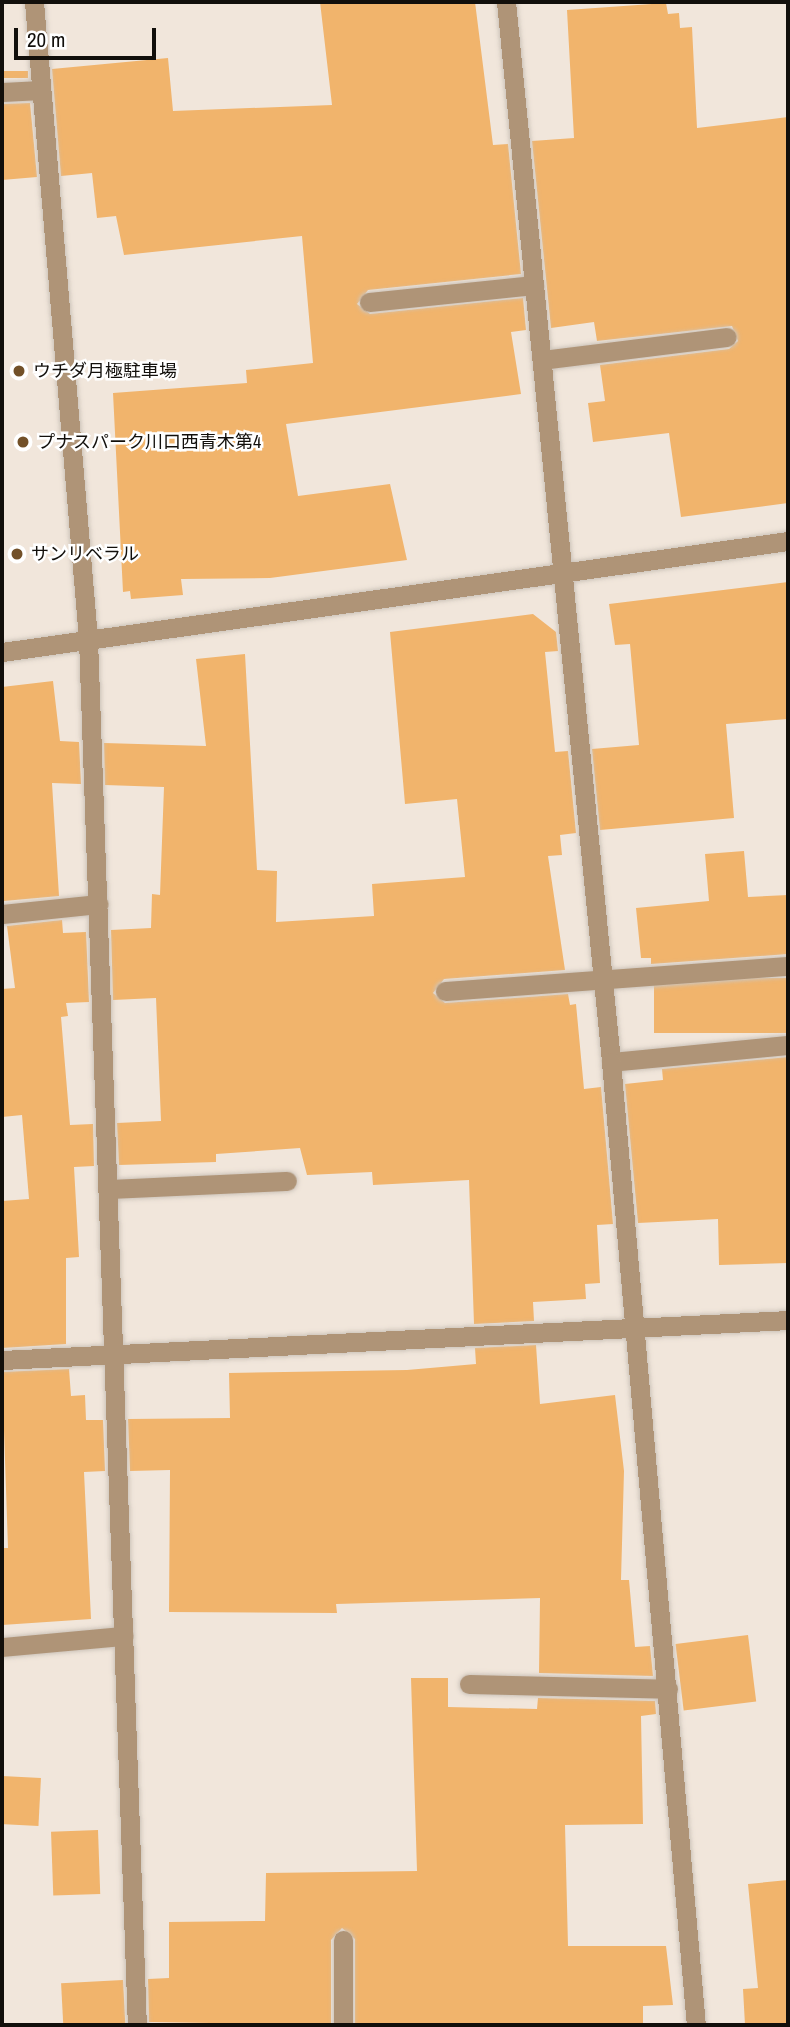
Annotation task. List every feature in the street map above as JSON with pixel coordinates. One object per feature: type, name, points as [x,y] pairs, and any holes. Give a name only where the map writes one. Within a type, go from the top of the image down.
[{"type":"street","points":[[34,2],[88,639],[137,2025]]},
{"type":"street","points":[[506,2],[611,1062],[632,1329],[668,1689],[696,2025]]},
{"type":"street","points":[[2,92],[41,90]]},
{"type":"street","points":[[369,302],[534,285]]},
{"type":"street","points":[[542,360],[727,337]]},
{"type":"street","points":[[2,652],[788,541]]},
{"type":"street","points":[[2,914],[98,904]]},
{"type":"street","points":[[445,991],[788,966]]},
{"type":"street","points":[[611,1062],[788,1045]]},
{"type":"street","points":[[108,1189],[287,1181]]},
{"type":"street","points":[[2,1360],[788,1320]]},
{"type":"street","points":[[2,1647],[124,1636]]},
{"type":"street","points":[[469,1684],[668,1689]]},
{"type":"street","points":[[343,1940],[343,2025]]},
{"type":"building","points":[[320,2],[475,2],[493,145],[508,144],[521,274],[368,290],[357,304],[370,314],[523,298],[526,330],[511,332],[521,394],[286,424],[298,496],[390,484],[407,560],[270,578],[181,579],[183,595],[131,599],[130,591],[123,592],[113,393],[247,383],[246,370],[313,363],[302,236],[124,255],[116,216],[97,218],[92,173],[61,176],[52,69],[168,58],[173,111],[332,105]]},
{"type":"building","points":[[666,3],[668,14],[679,13],[680,28],[692,27],[697,128],[788,117],[788,503],[681,517],[669,433],[593,442],[588,403],[605,401],[600,365],[729,349],[738,341],[732,326],[597,341],[594,322],[551,328],[532,141],[574,138],[567,10]]},
{"type":"building","points":[[2,71],[28,71],[28,78],[2,78]]},
{"type":"building","points":[[30,103],[37,177],[2,180],[2,104]]},
{"type":"building","points":[[788,582],[788,719],[726,724],[734,818],[600,830],[592,749],[639,745],[630,644],[615,645],[609,604]]},
{"type":"building","points":[[533,614],[556,632],[558,651],[545,652],[555,752],[568,751],[576,833],[560,835],[562,855],[548,856],[565,970],[444,979],[433,993],[445,1003],[568,994],[570,1005],[576,1004],[584,1089],[601,1087],[613,1224],[597,1225],[600,1283],[585,1284],[586,1299],[533,1302],[534,1321],[474,1324],[469,1180],[373,1185],[372,1172],[307,1175],[300,1148],[216,1154],[216,1162],[119,1165],[117,1123],[161,1121],[156,998],[113,1000],[111,930],[151,928],[152,894],[160,895],[164,787],[105,785],[104,743],[206,746],[196,659],[245,654],[257,870],[277,871],[276,922],[374,916],[372,884],[465,877],[457,799],[405,804],[390,632]]},
{"type":"building","points":[[53,681],[60,741],[79,742],[81,784],[52,783],[59,896],[4,901],[2,687]]},
{"type":"building","points":[[744,851],[748,897],[788,895],[788,954],[651,964],[651,958],[641,958],[636,908],[709,901],[705,854]]},
{"type":"building","points":[[62,920],[63,933],[86,932],[89,1002],[66,1003],[68,1016],[61,1017],[70,1125],[93,1124],[94,1166],[74,1167],[79,1257],[66,1258],[66,1344],[2,1348],[2,1201],[29,1199],[22,1115],[2,1117],[2,989],[15,988],[7,926]]},
{"type":"building","points":[[654,978],[788,978],[788,1033],[654,1033]]},
{"type":"building","points":[[788,1057],[788,1263],[719,1265],[718,1219],[638,1223],[625,1084],[663,1080],[662,1069]]},
{"type":"building","points":[[536,1345],[540,1404],[615,1395],[624,1471],[621,1580],[629,1580],[635,1647],[650,1646],[653,1676],[539,1673],[540,1598],[336,1604],[337,1613],[169,1612],[170,1470],[130,1471],[128,1419],[230,1418],[229,1373],[407,1370],[476,1364],[475,1348]]},
{"type":"building","points":[[69,1369],[71,1396],[85,1395],[86,1420],[103,1420],[105,1471],[84,1472],[91,1619],[2,1625],[2,1548],[8,1548],[2,1372]]},
{"type":"building","points":[[748,1635],[756,1702],[684,1710],[676,1644]]},
{"type":"building","points":[[411,1678],[448,1678],[448,1707],[537,1709],[538,1698],[655,1701],[656,1714],[641,1716],[643,1824],[565,1825],[568,1946],[666,1946],[673,2005],[643,2006],[643,2025],[355,2025],[355,1939],[342,1928],[331,1940],[331,2025],[149,2022],[148,1979],[169,1978],[169,1922],[265,1921],[266,1873],[417,1871]]},
{"type":"building","points":[[2,1776],[41,1778],[38,1826],[2,1824]]},
{"type":"building","points":[[98,1830],[100,1894],[53,1896],[51,1832]]},
{"type":"building","points":[[788,1880],[788,2025],[745,2025],[743,1989],[758,1988],[748,1884]]},
{"type":"building","points":[[123,1980],[125,2023],[63,2025],[61,1983]]},
{"type":"place","name":"ウチダ月極駐車場","points":[[19,371]]},
{"type":"place","name":"プナスパーク川口西青木第4","points":[[23,442]]},
{"type":"place","name":"サンリベラル","points":[[17,554]]}]
